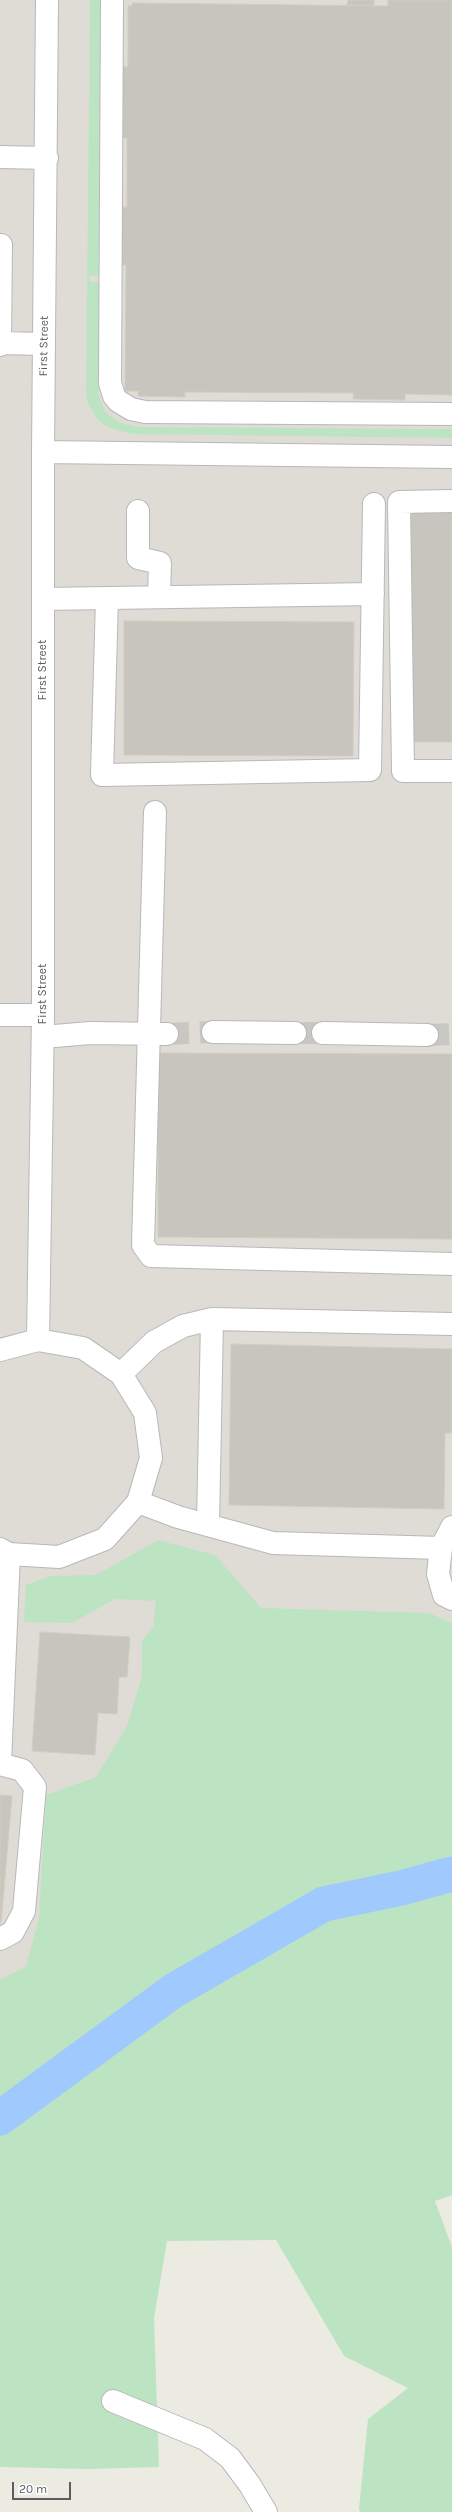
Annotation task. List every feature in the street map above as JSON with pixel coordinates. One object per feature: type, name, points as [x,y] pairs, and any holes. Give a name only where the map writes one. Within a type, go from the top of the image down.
[{"type":"street","name":"First Street","points":[[38,1340],[43,1036],[43,452],[47,158],[47,0]]},
{"type":"street","points":[[112,0],[110,383],[114,396],[118,401],[131,409],[145,412],[452,414]]},
{"type":"street","points":[[0,157],[47,158]]},
{"type":"street","points":[[0,246],[1,344],[44,344]]},
{"type":"street","points":[[43,452],[452,457]]},
{"type":"street","points":[[452,502],[399,502],[403,771],[452,771]]},
{"type":"street","points":[[107,598],[102,775],[370,770],[374,504]]},
{"type":"street","points":[[138,511],[138,558],[160,563],[159,597]]},
{"type":"street","points":[[43,599],[373,594]]},
{"type":"street","points":[[155,812],[157,1033],[143,1245],[151,1256],[452,1264]]},
{"type":"street","points":[[0,1015],[43,1015]]},
{"type":"street","points":[[213,1032],[295,1033]]},
{"type":"street","points":[[43,1036],[90,1033],[157,1033]]},
{"type":"street","points":[[323,1033],[427,1035]]},
{"type":"street","points":[[121,1374],[154,1342],[183,1326],[212,1319],[452,1324]]},
{"type":"street","points":[[208,1525],[212,1319]]},
{"type":"street","points":[[0,1350],[38,1340],[83,1348],[121,1374],[145,1413],[151,1458],[138,1502],[104,1539],[59,1557],[5,1552],[0,1764],[22,1770],[35,1787],[24,1911],[13,1932],[0,1939]]},
{"type":"street","points":[[138,1502],[208,1525],[273,1543],[441,1548]]},
{"type":"street","points":[[452,1527],[441,1548],[438,1574],[444,1595],[452,1599]]},
{"type":"street","points":[[113,2401],[204,2439],[230,2458],[266,2512]]},
{"type":"shaded area","points":[[0,0],[452,0],[452,1805],[0,2040]]},
{"type":"green space","points":[[90,0],[102,0],[101,252],[99,255],[99,275],[89,276],[90,282],[99,282],[100,387],[98,394],[105,412],[120,423],[140,427],[452,429],[452,438],[132,434],[107,427],[98,420],[88,404],[86,395]]},
{"type":"green space","points":[[158,1540],[215,1555],[261,1608],[429,1613],[452,1623],[452,2195],[435,2201],[452,2247],[452,2512],[360,2512],[359,2508],[368,2419],[408,2388],[344,2356],[276,2240],[167,2241],[154,2318],[159,2467],[88,2469],[0,2467],[0,1980],[26,1966],[39,1918],[46,1795],[96,1777],[127,1726],[142,1676],[142,1640],[153,1628],[156,1601],[115,1599],[72,1623],[24,1622],[26,1585],[50,1576],[96,1575]]},
{"type":"building","points":[[348,0],[374,0],[374,6],[347,5]]},
{"type":"building","points":[[388,0],[452,0],[452,395],[405,394],[405,400],[353,399],[354,393],[185,392],[185,397],[138,396],[139,391],[125,391],[126,265],[122,265],[122,226],[115,226],[115,207],[127,207],[127,138],[115,138],[116,66],[128,67],[128,6],[132,6],[132,3],[388,6]]},
{"type":"building","points":[[411,508],[452,508],[452,742],[410,742]]},
{"type":"building","points":[[124,621],[354,622],[353,756],[124,755]]},
{"type":"building","points":[[158,1053],[452,1054],[452,1239],[158,1237]]},
{"type":"building","points":[[231,1344],[452,1349],[452,1433],[445,1433],[444,1509],[229,1505]]},
{"type":"building","points":[[40,1632],[130,1637],[127,1677],[119,1677],[117,1714],[98,1713],[95,1755],[32,1751]]},
{"type":"building","points":[[0,1795],[12,1796],[1,1923],[0,1923]]},
{"type":"waterway","points":[[0,2118],[173,1991],[324,1904],[401,1888],[452,1874]]},
{"type":"tunnel","points":[[167,1034],[213,1032]]},
{"type":"tunnel","points":[[295,1033],[323,1033]]},
{"type":"tunnel","points":[[427,1035],[452,1034]]}]
